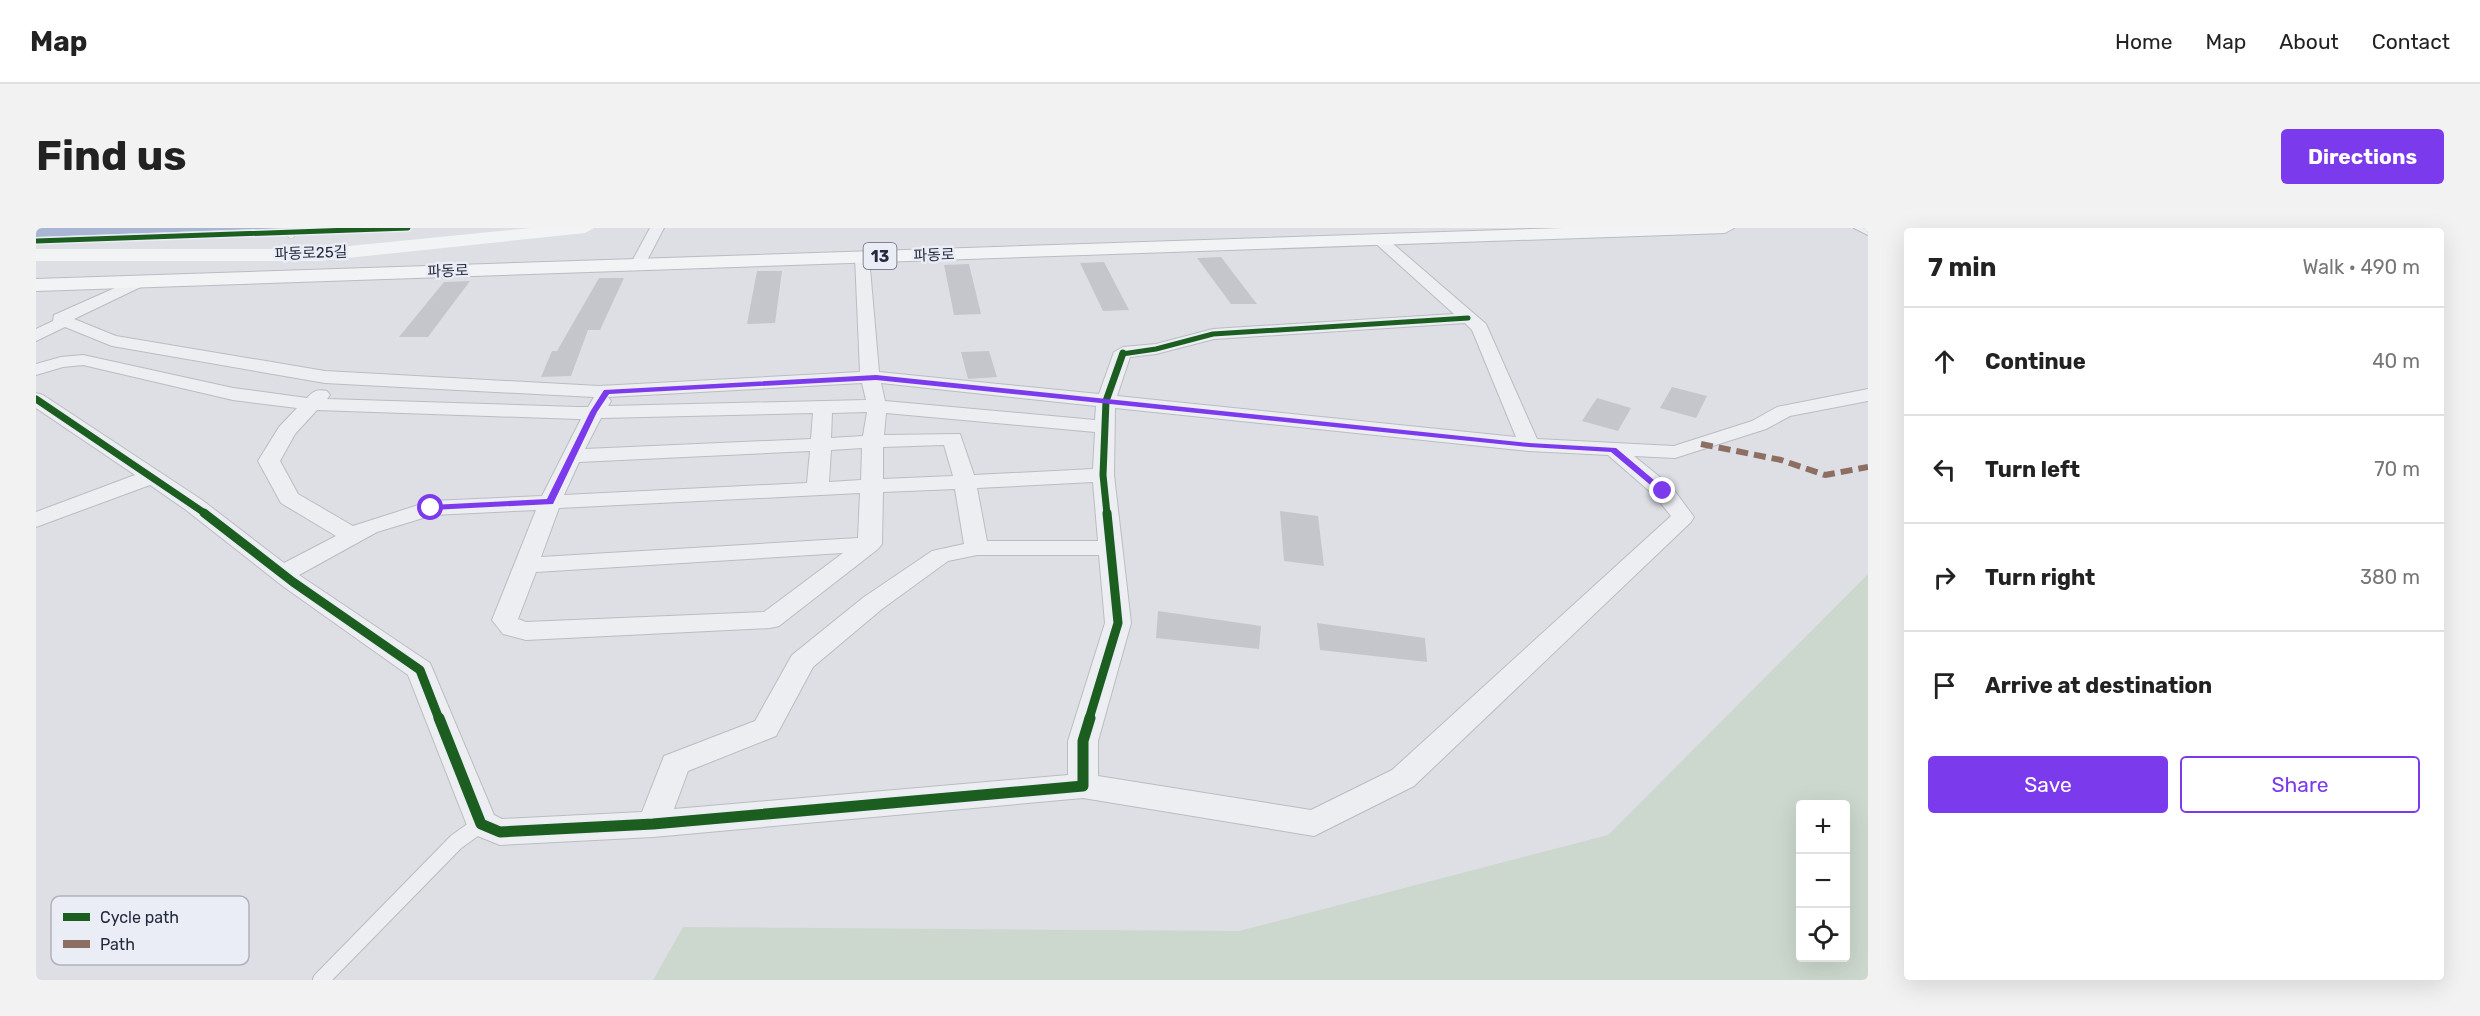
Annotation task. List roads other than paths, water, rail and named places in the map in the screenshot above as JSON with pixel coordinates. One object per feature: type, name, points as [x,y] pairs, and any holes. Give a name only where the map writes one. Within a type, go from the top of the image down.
[{"type":"main road","name":"파동로25길","points":[[36,255],[319,255],[585,228]]},
{"type":"main road","name":"파동로","points":[[36,285],[1725,228]]},
{"type":"street","points":[[638,265],[657,228]]},
{"type":"street","points":[[1861,228],[1868,231]]},
{"type":"street","points":[[1379,239],[1480,328],[1529,445]]},
{"type":"street","points":[[862,257],[870,378],[877,406],[873,442],[870,544]]},
{"type":"street","points":[[61,323],[60,319],[142,281]]},
{"type":"street","points":[[1083,786],[1083,741],[1118,623],[1103,475],[1106,414],[1122,352],[1156,349],[1213,334],[1468,318]]},
{"type":"street","points":[[36,324],[61,323],[112,341],[335,377],[607,392],[870,378],[1106,414]]},
{"type":"street","points":[[36,336],[61,323]]},
{"type":"street","points":[[36,370],[61,362],[83,360],[233,394],[312,404],[594,412],[877,406],[1106,414],[1529,445],[1675,452],[1759,425],[1784,411],[1868,395]]},
{"type":"street","points":[[335,377],[286,430],[269,460],[289,498],[353,536]]},
{"type":"street","points":[[607,392],[571,456],[550,502],[505,620],[512,628],[526,631],[770,620],[870,544]]},
{"type":"street","points":[[36,399],[194,505],[282,573],[420,670],[481,824],[500,832],[653,824],[1083,786],[1314,823],[1403,778],[1683,517],[1663,491],[1613,449]]},
{"type":"street","points":[[818,489],[824,407]]},
{"type":"street","points":[[571,456],[953,438],[965,482],[977,548]]},
{"type":"street","points":[[282,573],[369,528],[431,508],[1103,475]]},
{"type":"street","points":[[36,520],[151,477]]},
{"type":"street","points":[[526,565],[870,544]]},
{"type":"street","points":[[653,824],[675,764],[766,728],[802,661],[873,603],[940,556],[977,548],[1110,548]]},
{"type":"lane","points":[[321,980],[456,842],[481,824]]},
{"type":"water","points":[[36,228],[287,228],[36,237]]}]
